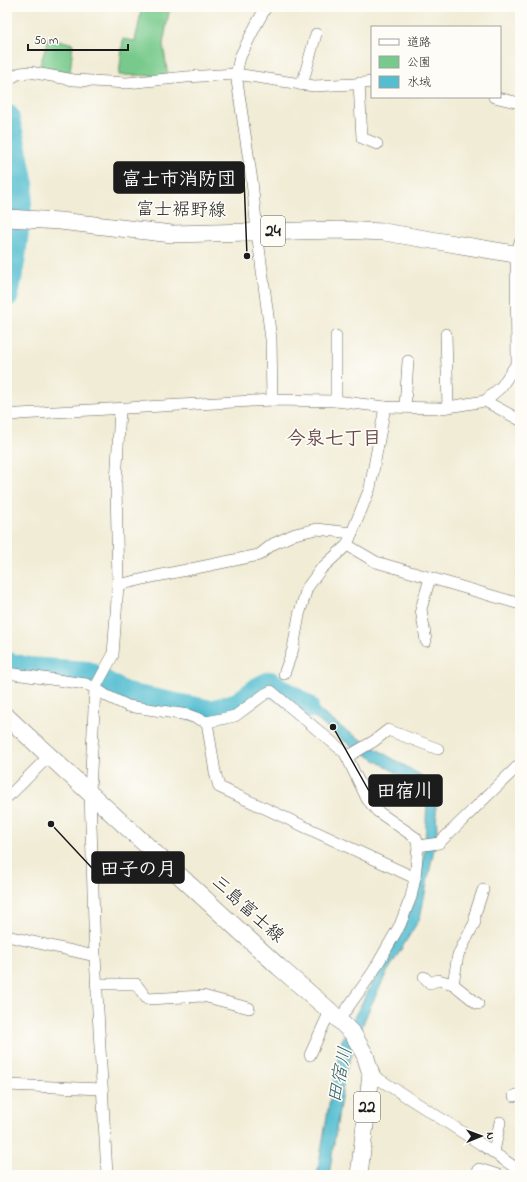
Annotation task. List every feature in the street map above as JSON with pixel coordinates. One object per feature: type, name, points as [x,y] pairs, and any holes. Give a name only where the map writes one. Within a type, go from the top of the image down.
[{"type":"main road","name":"富士裾野線","points":[[15,218],[172,234],[338,230],[384,232],[519,251]]},
{"type":"main road","name":"三島富士線","points":[[7,717],[338,1019],[358,1041],[365,1055],[371,1074],[359,1175]]},
{"type":"street","points":[[266,7],[240,57],[236,74],[252,181],[256,232],[271,339],[272,400]]},
{"type":"street","points":[[302,85],[316,34]]},
{"type":"street","points":[[7,80],[20,73],[30,72],[74,80],[127,83],[236,74],[314,86],[371,82]]},
{"type":"street","points":[[359,84],[362,138],[377,144]]},
{"type":"street","points":[[498,98],[520,103]]},
{"type":"street","points":[[7,416],[19,414],[272,400],[336,401],[385,407],[442,408],[485,401],[501,388],[517,363],[519,251]]},
{"type":"street","points":[[446,334],[448,407]]},
{"type":"street","points":[[336,336],[336,401]]},
{"type":"street","points":[[406,407],[408,361]]},
{"type":"street","points":[[485,401],[520,420]]},
{"type":"street","points":[[284,674],[293,649],[299,615],[307,588],[321,569],[347,545],[370,488],[385,407]]},
{"type":"street","points":[[107,1175],[96,984],[90,792],[95,688],[113,655],[118,585],[116,484],[120,409]]},
{"type":"street","points":[[118,585],[259,555],[273,544],[295,534],[317,529],[352,534]]},
{"type":"street","points":[[347,545],[376,562],[520,604]]},
{"type":"street","points":[[426,641],[421,609],[430,578]]},
{"type":"street","points":[[7,673],[86,684],[128,706],[188,715],[208,722],[235,716],[271,691],[345,753],[350,755],[367,799],[377,811],[416,838],[418,846],[415,878],[411,897],[400,926],[373,972],[310,1055]]},
{"type":"street","points":[[208,722],[215,772],[219,788],[415,878]]},
{"type":"street","points":[[350,755],[374,742],[388,730],[438,749]]},
{"type":"street","points":[[7,797],[49,756]]},
{"type":"street","points":[[418,846],[439,843],[520,764]]},
{"type":"street","points":[[453,984],[458,955],[475,922],[475,914],[483,890]]},
{"type":"street","points":[[7,936],[95,956]]},
{"type":"street","points":[[424,977],[430,983],[438,980],[453,984],[478,1004]]},
{"type":"street","points":[[96,984],[136,984],[147,1000],[203,996],[249,1008]]},
{"type":"street","points":[[371,1074],[520,1170]]},
{"type":"street","points":[[7,1085],[102,1089]]},
{"type":"street","points":[[494,1152],[500,1122]]},
{"type":"street","points":[[473,1175],[479,1169],[498,1175]]},
{"type":"green space","points":[[141,7],[170,7],[163,44],[168,76],[119,75],[123,39],[135,41]]},
{"type":"green space","points":[[49,37],[73,44],[70,73],[39,68]]},
{"type":"water","points":[[269,678],[280,681],[345,730],[420,775],[435,787],[437,834],[420,918],[386,974],[366,1016],[345,1073],[329,1175],[317,1175],[342,1040],[400,933],[417,896],[425,847],[427,799],[420,791],[398,774],[341,739],[278,688],[270,686],[253,699],[229,711],[214,714],[214,708],[238,701]]},
{"type":"waterway","name":"田宿川","points":[[7,116],[22,185],[14,257],[7,295]]},
{"type":"waterway","name":"田宿川","points":[[7,664],[28,669],[88,673],[126,695],[212,712],[238,704],[258,689],[270,683],[307,707]]},
{"type":"place","name":"富士市消防団","points":[[247,256]]},
{"type":"place","name":"田宿川","points":[[333,727]]},
{"type":"place","name":"田子の月","points":[[51,824]]},
{"type":"district","name":"今泉七丁目","points":[[334,439]]}]
